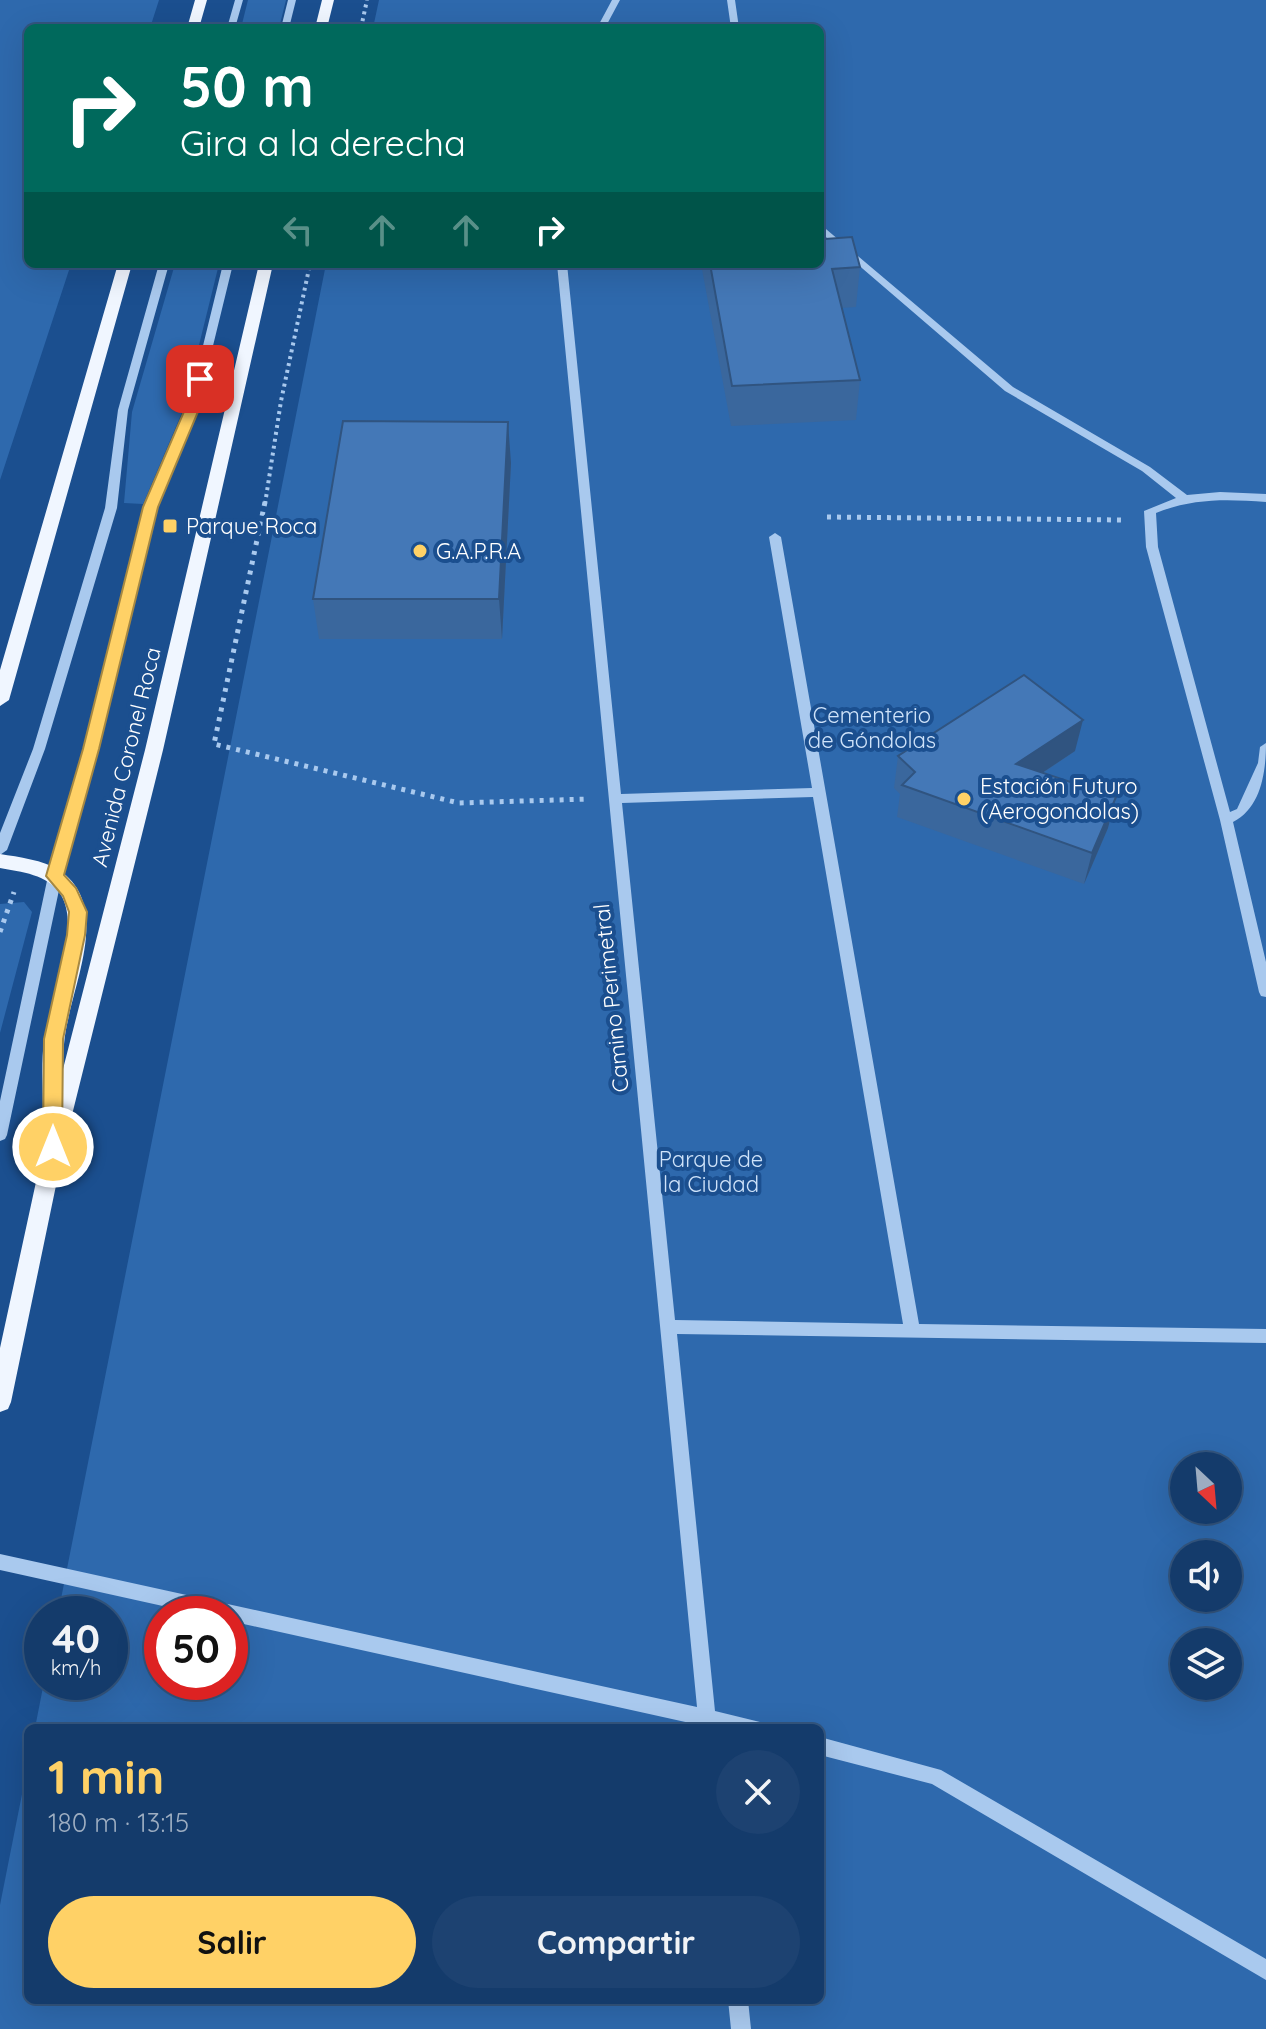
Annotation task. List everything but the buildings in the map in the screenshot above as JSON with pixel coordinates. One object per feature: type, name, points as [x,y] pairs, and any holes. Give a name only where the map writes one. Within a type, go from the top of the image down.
[{"type":"main road","points":[[194,24],[201,0]]},
{"type":"main road","points":[[322,24],[328,0]]},
{"type":"main road","points":[[0,700],[124,268]]},
{"type":"main road","name":"Avenida Coronel Roca","points":[[0,1402],[53,1147],[154,750],[265,268]]},
{"type":"main road","points":[[0,861],[55,876],[70,893],[78,912],[54,1039],[53,1147]]},
{"type":"street","points":[[232,24],[239,0]]},
{"type":"street","points":[[286,24],[292,0]]},
{"type":"street","points":[[603,24],[616,0]]},
{"type":"street","points":[[731,0],[734,24]]},
{"type":"street","points":[[824,230],[1009,389],[1146,469],[1182,497]]},
{"type":"street","points":[[0,850],[39,749],[111,508],[123,410],[163,268]]},
{"type":"street","points":[[0,1135],[55,876],[91,749],[150,507],[193,407],[227,268]]},
{"type":"street","name":"Camino Perimetral","points":[[562,268],[707,1722]]},
{"type":"street","points":[[1266,498],[1182,497],[1150,511],[1152,547],[1226,820],[1266,992]]},
{"type":"street","points":[[775,537],[912,1330]]},
{"type":"street","points":[[1226,820],[1242,812],[1264,763],[1266,747]]},
{"type":"street","points":[[615,799],[819,792]]},
{"type":"street","points":[[668,1327],[1266,1336]]},
{"type":"street","points":[[0,1562],[707,1722]]},
{"type":"street","points":[[824,1747],[935,1776],[1266,1970]]},
{"type":"street","points":[[738,2004],[741,2029]]},
{"type":"path","points":[[362,24],[367,0]]},
{"type":"path","points":[[309,268],[281,401],[263,515],[214,744],[459,803],[615,799]]},
{"type":"path","points":[[827,517],[1150,521]]},
{"type":"green space","points":[[0,0],[159,0],[151,24],[24,24],[24,268],[70,268],[0,480]]},
{"type":"green space","points":[[248,0],[286,0],[280,24],[242,24]]},
{"type":"green space","name":"Parque de la Ciudad","points":[[379,0],[1266,0],[1266,2029],[0,2029],[0,1905],[24,1784],[24,2004],[824,2004],[824,1724],[36,1724],[40,1700],[128,1700],[128,1596],[62,1596],[325,268],[824,268],[824,24],[374,24]]},
{"type":"green space","points":[[174,268],[218,268],[183,410],[143,504],[124,503],[132,412]]},
{"type":"green space","points":[[24,902],[32,912],[0,1033],[0,904]]},
{"type":"place","name":"Parque Roca","points":[[170,526]]},
{"type":"place","name":"G.A.P.R.A","points":[[420,551]]},
{"type":"place","name":"Estación Futuro (Aerogondolas)","points":[[964,799]]},
{"type":"route","points":[[53,1147],[54,1039],[78,912],[70,893],[55,876],[91,749],[150,507],[193,407],[200,379]]},
{"type":"park label","name":"Cementerio de Góndolas","points":[[872,728]]}]
